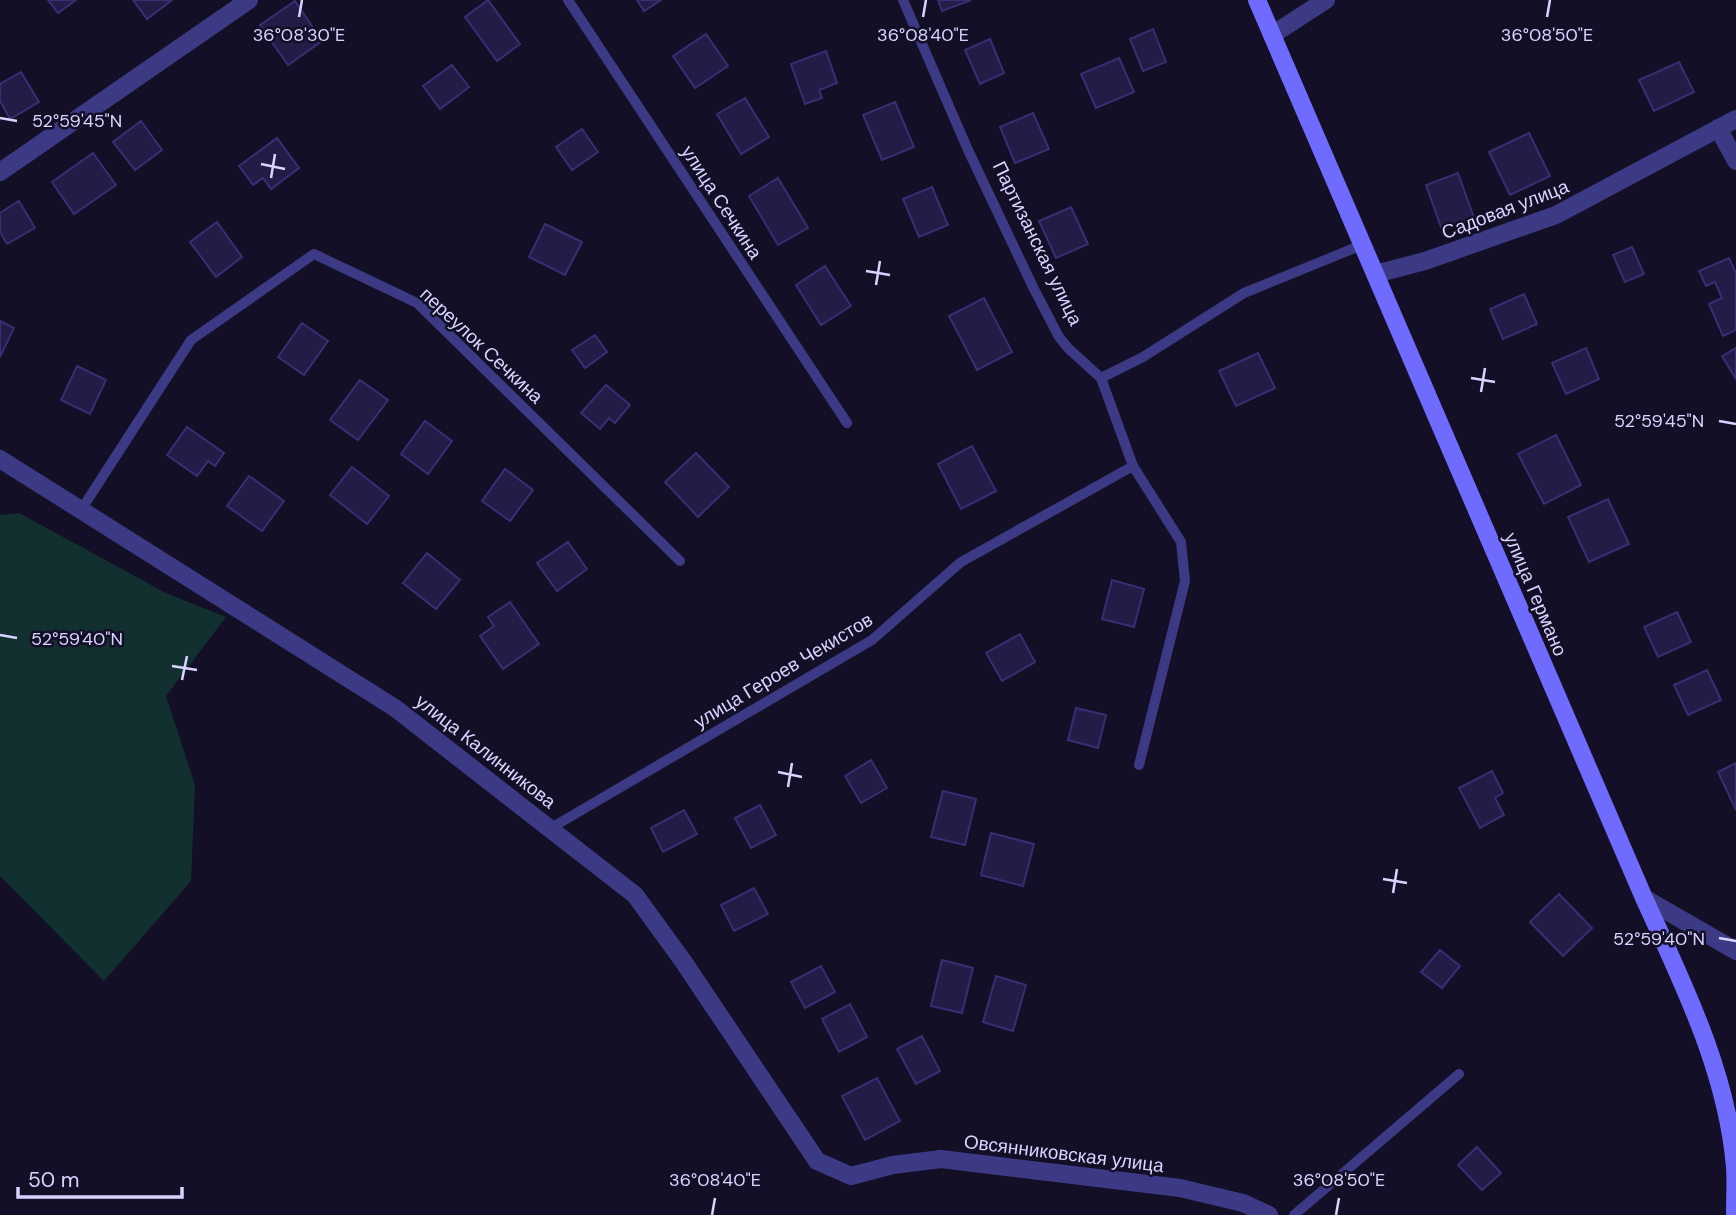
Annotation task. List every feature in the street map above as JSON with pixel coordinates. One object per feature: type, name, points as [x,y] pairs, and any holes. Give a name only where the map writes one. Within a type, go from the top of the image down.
[{"type":"main road","name":"улица Германо","points":[[1257,0],[1697,1016],[1721,1090],[1735,1166],[1735,1215]]},
{"type":"street","points":[[0,172],[249,0]]},
{"type":"street","points":[[1272,35],[1326,0]]},
{"type":"street","name":"Садовая улица","points":[[1375,274],[1425,261],[1556,215],[1736,119]]},
{"type":"street","points":[[1718,128],[1736,161]]},
{"type":"street","name":"улица Калинникова","points":[[0,459],[395,708],[635,895],[683,961],[817,1161],[851,1176]]},
{"type":"street","points":[[1644,898],[1736,951]]},
{"type":"street","name":"Овсянниковская улица","points":[[851,1176],[893,1165],[941,1159],[1180,1188],[1243,1203],[1269,1215]]},
{"type":"lane","name":"улица Сечкина","points":[[568,0],[847,423]]},
{"type":"lane","name":"Партизанская улица","points":[[903,0],[968,149],[1059,337],[1101,378]]},
{"type":"lane","points":[[1139,765],[1185,581],[1181,542],[1133,466],[1101,378],[1143,358],[1244,293],[1362,245]]},
{"type":"lane","name":"переулок Сечкина","points":[[81,510],[191,340],[314,254],[417,303],[680,561]]},
{"type":"lane","name":"улица Героев Чекистов","points":[[551,828],[872,640],[961,562],[1133,466]]},
{"type":"lane","points":[[1294,1215],[1459,1074]]},
{"type":"green space","points":[[19,513],[166,593],[226,617],[166,696],[195,785],[191,881],[104,981],[0,876],[0,515]]},
{"type":"building","points":[[48,0],[76,0],[58,13]]},
{"type":"building","points":[[133,0],[172,0],[147,19]]},
{"type":"building","points":[[488,0],[520,44],[497,61],[465,17]]},
{"type":"building","points":[[637,0],[661,0],[644,11]]},
{"type":"building","points":[[938,0],[971,0],[942,11]]},
{"type":"building","points":[[295,1],[322,41],[288,65],[260,25]]},
{"type":"building","points":[[1153,29],[1166,62],[1143,71],[1130,39]]},
{"type":"building","points":[[706,34],[728,66],[695,88],[673,56]]},
{"type":"building","points":[[990,39],[1004,73],[980,84],[965,50]]},
{"type":"building","points":[[826,51],[837,83],[819,90],[822,98],[805,104],[791,64]]},
{"type":"building","points":[[1119,58],[1134,92],[1096,108],[1081,74]]},
{"type":"building","points":[[1679,62],[1694,92],[1654,111],[1639,80]]},
{"type":"building","points":[[452,65],[469,87],[440,109],[423,86]]},
{"type":"building","points":[[21,72],[39,102],[10,119],[0,101],[0,84]]},
{"type":"building","points":[[745,98],[769,137],[741,154],[717,114]]},
{"type":"building","points":[[895,102],[914,147],[882,160],[863,115]]},
{"type":"building","points":[[1033,113],[1049,149],[1015,163],[1000,127]]},
{"type":"building","points":[[141,121],[162,150],[135,170],[113,142]]},
{"type":"building","points":[[582,129],[598,152],[572,170],[556,147]]},
{"type":"building","points":[[1529,133],[1550,176],[1510,195],[1489,152]]},
{"type":"building","points":[[277,138],[299,168],[271,189],[263,178],[253,185],[239,166]]},
{"type":"building","points":[[93,153],[116,185],[74,214],[52,182]]},
{"type":"building","points":[[1458,173],[1474,218],[1442,230],[1426,185]]},
{"type":"building","points":[[778,178],[808,228],[778,245],[749,196]]},
{"type":"building","points":[[932,187],[948,225],[919,237],[903,199]]},
{"type":"building","points":[[19,201],[35,228],[7,244],[0,232],[0,213]]},
{"type":"building","points":[[1071,207],[1088,244],[1056,258],[1039,221]]},
{"type":"building","points":[[217,222],[242,257],[216,277],[190,242]]},
{"type":"building","points":[[545,224],[582,242],[565,275],[529,257]]},
{"type":"building","points":[[1632,247],[1644,274],[1625,282],[1613,255]]},
{"type":"building","points":[[1729,258],[1736,273],[1736,330],[1723,336],[1709,304],[1722,298],[1715,282],[1706,286],[1699,271]]},
{"type":"building","points":[[825,266],[851,306],[821,325],[796,285]]},
{"type":"building","points":[[1524,294],[1537,324],[1503,339],[1490,309]]},
{"type":"building","points":[[984,298],[1012,352],[977,370],[949,316]]},
{"type":"building","points":[[0,321],[14,328],[0,357]]},
{"type":"building","points":[[302,323],[328,341],[304,375],[278,357]]},
{"type":"building","points":[[595,335],[607,352],[585,368],[572,350]]},
{"type":"building","points":[[1586,348],[1599,379],[1566,394],[1552,363]]},
{"type":"building","points":[[1736,348],[1736,379],[1722,356]]},
{"type":"building","points":[[1258,353],[1275,388],[1236,406],[1219,371]]},
{"type":"building","points":[[77,366],[106,380],[90,414],[61,400]]},
{"type":"building","points":[[360,380],[388,400],[358,440],[330,420]]},
{"type":"building","points":[[606,385],[630,405],[615,423],[609,418],[600,429],[581,413]]},
{"type":"building","points":[[425,421],[452,441],[428,474],[401,454]]},
{"type":"building","points":[[187,427],[224,453],[215,466],[208,461],[197,476],[167,455]]},
{"type":"building","points":[[1556,435],[1581,485],[1544,504],[1518,454]]},
{"type":"building","points":[[972,446],[996,491],[961,509],[938,464]]},
{"type":"building","points":[[696,453],[729,487],[698,517],[665,482]]},
{"type":"building","points":[[352,467],[389,496],[367,524],[330,495]]},
{"type":"building","points":[[505,469],[533,490],[510,521],[482,501]]},
{"type":"building","points":[[249,476],[284,501],[262,531],[227,506]]},
{"type":"building","points":[[1608,499],[1629,544],[1589,562],[1568,517]]},
{"type":"building","points":[[568,542],[587,569],[557,591],[537,563]]},
{"type":"building","points":[[427,553],[460,580],[436,609],[403,583]]},
{"type":"building","points":[[1112,580],[1144,589],[1134,627],[1102,619]]},
{"type":"building","points":[[510,602],[539,644],[503,669],[480,636],[494,626],[488,617]]},
{"type":"building","points":[[1677,612],[1691,642],[1658,657],[1644,627]]},
{"type":"building","points":[[1020,634],[1035,662],[1002,681],[986,653]]},
{"type":"building","points":[[1707,670],[1721,700],[1688,715],[1674,685]]},
{"type":"building","points":[[1076,708],[1106,715],[1098,748],[1068,740]]},
{"type":"building","points":[[871,760],[887,788],[861,803],[845,776]]},
{"type":"building","points":[[1736,763],[1736,810],[1718,772]]},
{"type":"building","points":[[1492,771],[1503,793],[1495,798],[1504,815],[1480,828],[1459,788]]},
{"type":"building","points":[[943,791],[976,799],[965,845],[931,837]]},
{"type":"building","points":[[760,805],[776,835],[751,848],[735,818]]},
{"type":"building","points":[[684,810],[697,834],[663,852],[651,828]]},
{"type":"building","points":[[991,833],[1034,844],[1023,886],[981,875]]},
{"type":"building","points":[[754,888],[768,914],[734,931],[721,905]]},
{"type":"building","points":[[1559,894],[1592,928],[1563,956],[1530,922]]},
{"type":"building","points":[[1440,950],[1460,966],[1442,988],[1421,972]]},
{"type":"building","points":[[942,960],[973,968],[962,1013],[931,1006]]},
{"type":"building","points":[[821,966],[835,992],[805,1008],[791,982]]},
{"type":"building","points":[[996,976],[1026,985],[1013,1031],[983,1022]]},
{"type":"building","points":[[850,1004],[867,1037],[839,1052],[822,1019]]},
{"type":"building","points":[[922,1036],[940,1071],[916,1084],[897,1049]]},
{"type":"building","points":[[877,1078],[900,1121],[865,1140],[842,1096]]},
{"type":"building","points":[[1477,1147],[1501,1173],[1482,1190],[1458,1165]]}]
